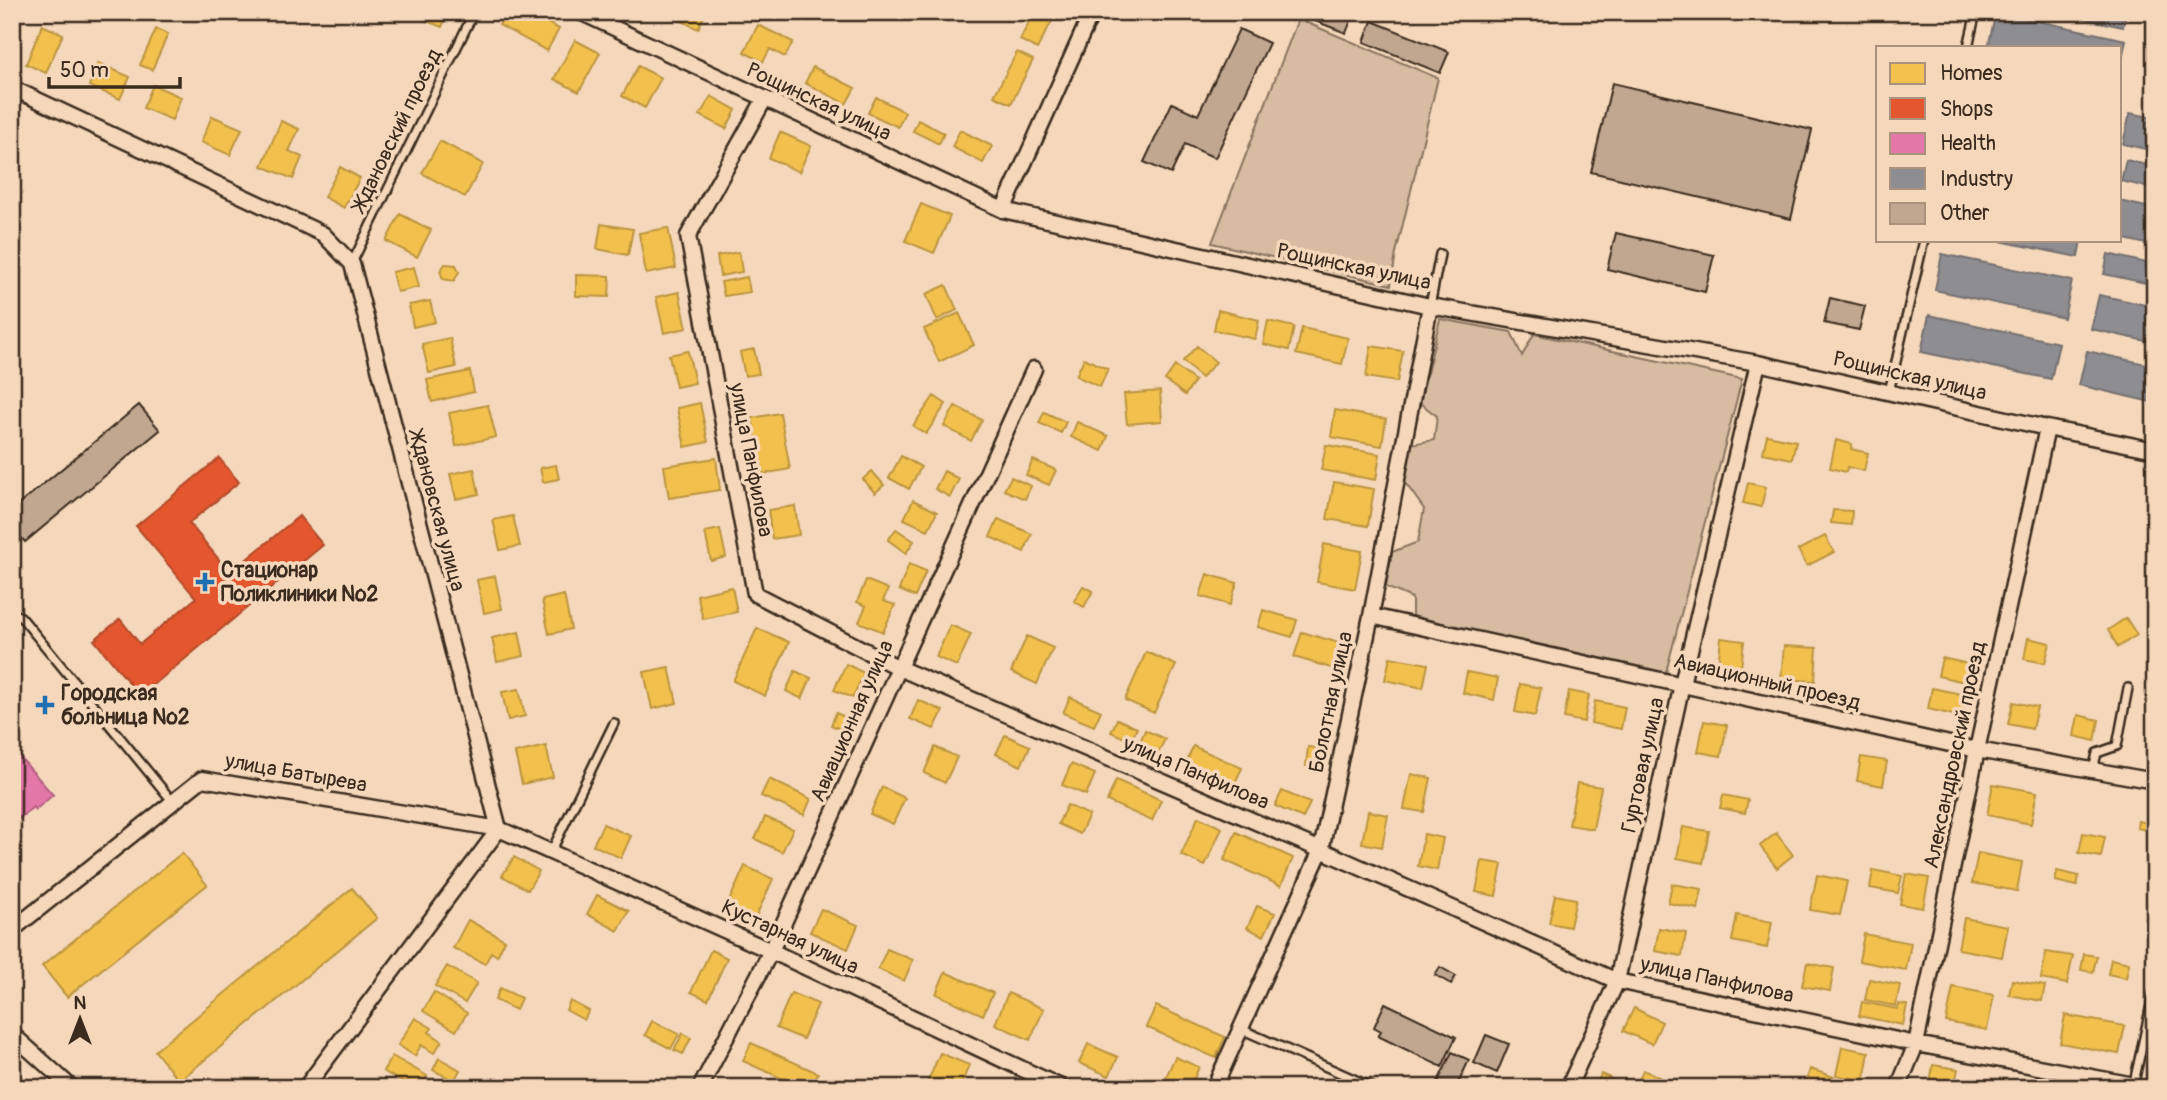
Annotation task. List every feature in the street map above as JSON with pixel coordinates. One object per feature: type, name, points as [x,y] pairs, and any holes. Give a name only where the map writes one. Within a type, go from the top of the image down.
[{"type":"street","name":"Рощинская улица","points":[[580,12],[1003,211],[1430,306],[1758,363],[2155,450]]},
{"type":"street","points":[[1003,211],[1092,12]]},
{"type":"street","name":"Ждановская улица","points":[[12,88],[323,234],[352,264],[499,829]]},
{"type":"street","name":"улица Панфилова","points":[[764,100],[688,236],[755,594],[899,668],[1321,849],[1617,981],[1916,1044],[2133,1086]]},
{"type":"street","name":"Болотная улица","points":[[1214,1088],[1321,849],[1371,617],[1430,306]]},
{"type":"street","name":"Гуртовая улица","points":[[1568,1088],[1617,981],[1682,684],[1758,363]]},
{"type":"street","name":"Авиационная улица","points":[[700,1088],[771,951],[1034,369]]},
{"type":"street","name":"Александровский проезд","points":[[1898,1088],[1916,1044],[1976,750],[2047,428]]},
{"type":"street","name":"Авиационный проезд","points":[[1371,617],[1976,750],[2155,781]]},
{"type":"street","name":"улица Батырева","points":[[12,930],[202,779],[499,829]]},
{"type":"street","points":[[305,1088],[499,829]]},
{"type":"street","name":"Кустарная улица","points":[[499,829],[771,951],[1063,1088]]},
{"type":"street","points":[[12,1034],[72,1088]]},
{"type":"lane","name":"Ждановский проезд","points":[[352,264],[474,12]]},
{"type":"lane","points":[[1968,46],[1976,12]]},
{"type":"lane","points":[[1889,393],[1924,242]]},
{"type":"lane","points":[[1430,306],[1440,254]]},
{"type":"lane","points":[[12,613],[21,617],[173,802]]},
{"type":"lane","points":[[2093,770],[2097,753],[2117,746],[2128,688]]},
{"type":"lane","points":[[551,852],[614,723]]},
{"type":"lane","points":[[2133,1086],[2155,987]]},
{"type":"lane","points":[[1240,1028],[1374,1088]]},
{"type":"shaded area","points":[[1298,19],[1438,78],[1396,253],[1391,285],[1212,243]]},
{"type":"shaded area","points":[[1440,319],[1511,332],[1522,356],[1534,334],[1742,379],[1665,676],[1412,616],[1412,598],[1386,587],[1392,552],[1418,542],[1424,509],[1404,481],[1411,444],[1434,440],[1437,416],[1420,403]]},
{"type":"building: Homes","points":[[424,12],[448,12],[442,27],[421,19]]},
{"type":"building: Homes","points":[[506,12],[528,12],[559,29],[547,51],[499,25]]},
{"type":"building: Homes","points":[[684,12],[706,12],[698,29],[680,20]]},
{"type":"building: Homes","points":[[1034,12],[1053,19],[1037,49],[1020,40]]},
{"type":"building: Homes","points":[[42,25],[63,34],[46,73],[26,64]]},
{"type":"building: Homes","points":[[758,25],[793,42],[785,57],[770,49],[763,62],[744,52]]},
{"type":"building: Homes","points":[[156,29],[168,34],[152,70],[140,65]]},
{"type":"building: Homes","points":[[575,40],[600,53],[579,92],[554,79]]},
{"type":"building: Homes","points":[[1017,52],[1033,60],[1011,104],[994,96]]},
{"type":"building: Homes","points":[[98,63],[130,77],[120,99],[89,86]]},
{"type":"building: Homes","points":[[638,66],[661,78],[645,108],[622,96]]},
{"type":"building: Homes","points":[[813,67],[855,88],[846,104],[805,83]]},
{"type":"building: Homes","points":[[153,85],[181,97],[172,120],[143,108]]},
{"type":"building: Homes","points":[[711,96],[736,110],[726,129],[700,115]]},
{"type":"building: Homes","points":[[876,97],[905,112],[898,127],[868,113]]},
{"type":"building: Homes","points":[[212,116],[242,129],[230,155],[201,142]]},
{"type":"building: Homes","points":[[918,120],[944,133],[939,144],[913,131]]},
{"type":"building: Homes","points":[[281,121],[299,129],[289,151],[302,157],[293,179],[262,166]]},
{"type":"building: Homes","points":[[960,130],[992,146],[983,163],[952,147]]},
{"type":"building: Homes","points":[[780,132],[811,146],[799,172],[769,158]]},
{"type":"building: Homes","points":[[440,141],[483,164],[465,197],[422,173]]},
{"type":"building: Homes","points":[[340,167],[360,178],[344,208],[324,197]]},
{"type":"building: Homes","points":[[921,204],[950,216],[934,253],[905,241]]},
{"type":"building: Homes","points":[[400,214],[431,230],[417,257],[386,241]]},
{"type":"building: Homes","points":[[601,224],[633,229],[628,255],[597,249]]},
{"type":"building: Homes","points":[[668,228],[676,268],[646,274],[639,233]]},
{"type":"building: Homes","points":[[739,252],[742,272],[720,276],[717,256]]},
{"type":"building: Homes","points":[[445,264],[456,265],[459,272],[454,281],[443,279],[440,271]]},
{"type":"building: Homes","points":[[414,267],[419,287],[397,292],[392,272]]},
{"type":"building: Homes","points":[[576,275],[610,276],[609,297],[576,296]]},
{"type":"building: Homes","points":[[747,277],[750,292],[724,296],[721,282]]},
{"type":"building: Homes","points":[[946,285],[957,310],[937,320],[926,294]]},
{"type":"building: Homes","points":[[679,292],[687,328],[664,333],[656,297]]},
{"type":"building: Homes","points":[[430,301],[435,322],[413,327],[409,305]]},
{"type":"building: Homes","points":[[1218,310],[1259,320],[1255,339],[1214,330]]},
{"type":"building: Homes","points":[[959,313],[974,345],[939,362],[924,329]]},
{"type":"building: Homes","points":[[1268,321],[1294,327],[1289,350],[1263,344]]},
{"type":"building: Homes","points":[[1302,328],[1348,338],[1342,364],[1296,354]]},
{"type":"building: Homes","points":[[450,338],[456,367],[429,373],[422,344]]},
{"type":"building: Homes","points":[[1197,346],[1216,362],[1201,378],[1183,361]]},
{"type":"building: Homes","points":[[1371,346],[1403,351],[1397,382],[1366,377]]},
{"type":"building: Homes","points":[[754,349],[759,374],[745,376],[740,352]]},
{"type":"building: Homes","points":[[688,351],[695,383],[676,387],[669,355]]},
{"type":"building: Homes","points":[[1084,358],[1108,369],[1100,387],[1076,376]]},
{"type":"building: Homes","points":[[1175,366],[1195,381],[1185,395],[1165,380]]},
{"type":"building: Homes","points":[[470,371],[474,392],[432,402],[427,380]]},
{"type":"building: Homes","points":[[1160,391],[1162,421],[1127,424],[1124,394]]},
{"type":"building: Homes","points":[[934,396],[946,404],[926,434],[913,426]]},
{"type":"building: Homes","points":[[700,403],[708,442],[685,447],[677,408]]},
{"type":"building: Homes","points":[[488,405],[496,437],[456,446],[449,413]]},
{"type":"building: Homes","points":[[955,406],[982,420],[971,441],[944,426]]},
{"type":"building: Homes","points":[[1335,410],[1386,419],[1382,446],[1331,437]]},
{"type":"building: Homes","points":[[1044,412],[1066,422],[1061,433],[1039,423]]},
{"type":"building: Homes","points":[[780,413],[790,469],[763,474],[752,418]]},
{"type":"building: Homes","points":[[1077,422],[1108,436],[1102,451],[1071,437]]},
{"type":"building: Homes","points":[[1767,435],[1796,441],[1792,459],[1763,453]]},
{"type":"building: Homes","points":[[1836,440],[1852,444],[1851,449],[1868,453],[1864,471],[1847,467],[1846,472],[1830,468]]},
{"type":"building: Homes","points":[[1326,445],[1380,454],[1376,480],[1321,470]]},
{"type":"building: Homes","points":[[901,456],[921,467],[909,489],[889,478]]},
{"type":"building: Homes","points":[[716,458],[720,490],[669,498],[664,466]]},
{"type":"building: Homes","points":[[1033,460],[1056,470],[1049,485],[1026,475]]},
{"type":"building: Homes","points":[[556,465],[559,479],[543,482],[540,468]]},
{"type":"building: Homes","points":[[474,469],[479,494],[456,499],[450,474]]},
{"type":"building: Homes","points":[[872,471],[884,485],[875,493],[863,479]]},
{"type":"building: Homes","points":[[944,471],[959,479],[950,497],[935,489]]},
{"type":"building: Homes","points":[[1011,477],[1031,486],[1025,499],[1004,490]]},
{"type":"building: Homes","points":[[1334,482],[1374,489],[1368,526],[1327,519]]},
{"type":"building: Homes","points":[[1748,483],[1766,487],[1761,507],[1743,503]]},
{"type":"building: Homes","points":[[913,500],[937,512],[928,530],[904,519]]},
{"type":"building: Homes","points":[[795,506],[799,535],[772,539],[768,510]]},
{"type":"building: Homes","points":[[1833,510],[1852,511],[1851,525],[1831,523]]},
{"type":"building: Homes","points":[[513,516],[520,546],[500,550],[493,520]]},
{"type":"building: Homes","points":[[998,519],[1032,534],[1024,552],[990,537]]},
{"type":"building: Homes","points":[[720,529],[726,557],[711,561],[705,532]]},
{"type":"building: Homes","points":[[896,529],[914,541],[906,553],[888,540]]},
{"type":"building: Homes","points":[[1825,536],[1834,552],[1807,566],[1798,550]]},
{"type":"building: Homes","points":[[1324,544],[1362,551],[1355,589],[1317,582]]},
{"type":"building: Homes","points":[[909,564],[926,571],[915,597],[899,590]]},
{"type":"building: Homes","points":[[1207,574],[1237,583],[1230,605],[1200,596]]},
{"type":"building: Homes","points":[[495,576],[502,609],[484,613],[477,580]]},
{"type":"building: Homes","points":[[866,580],[888,589],[883,601],[895,605],[883,632],[859,622],[866,606],[857,602]]},
{"type":"building: Homes","points":[[1083,586],[1093,591],[1084,607],[1074,601]]},
{"type":"building: Homes","points":[[732,587],[737,612],[703,619],[697,595]]},
{"type":"building: Homes","points":[[564,595],[571,629],[549,634],[542,600]]},
{"type":"building: Homes","points":[[1263,610],[1297,620],[1292,637],[1258,627]]},
{"type":"building: Homes","points":[[2126,618],[2137,635],[2118,647],[2108,630]]},
{"type":"building: Homes","points":[[950,625],[971,634],[957,666],[936,657]]},
{"type":"building: Homes","points":[[757,628],[789,642],[765,696],[733,681]]},
{"type":"building: Homes","points":[[519,632],[524,656],[497,662],[492,638]]},
{"type":"building: Homes","points":[[1302,632],[1346,645],[1338,670],[1294,657]]},
{"type":"building: Homes","points":[[1027,636],[1053,648],[1037,684],[1011,672]]},
{"type":"building: Homes","points":[[1721,638],[1744,641],[1741,668],[1718,666]]},
{"type":"building: Homes","points":[[2028,638],[2050,643],[2045,663],[2024,659]]},
{"type":"building: Homes","points":[[1784,646],[1817,648],[1815,681],[1781,679]]},
{"type":"building: Homes","points":[[1146,652],[1176,665],[1154,713],[1125,700]]},
{"type":"building: Homes","points":[[1390,657],[1428,664],[1423,688],[1385,680]]},
{"type":"building: Homes","points":[[1942,658],[1973,665],[1969,683],[1938,676]]},
{"type":"building: Homes","points":[[846,664],[864,673],[853,698],[834,690]]},
{"type":"building: Homes","points":[[669,667],[677,703],[652,709],[644,672]]},
{"type":"building: Homes","points":[[795,671],[811,678],[802,699],[786,691]]},
{"type":"building: Homes","points":[[1467,672],[1498,678],[1494,700],[1463,693]]},
{"type":"building: Homes","points":[[1520,684],[1541,688],[1535,716],[1515,712]]},
{"type":"building: Homes","points":[[1932,688],[1966,695],[1962,717],[1928,709]]},
{"type":"building: Homes","points":[[519,689],[525,716],[508,720],[502,692]]},
{"type":"building: Homes","points":[[1569,691],[1589,695],[1584,722],[1564,718]]},
{"type":"building: Homes","points":[[1070,697],[1101,711],[1094,726],[1063,713]]},
{"type":"building: Homes","points":[[918,700],[943,711],[934,729],[910,719]]},
{"type":"building: Homes","points":[[1595,701],[1625,707],[1621,729],[1591,723]]},
{"type":"building: Homes","points":[[2013,702],[2037,707],[2032,729],[2008,724]]},
{"type":"building: Homes","points":[[836,713],[854,721],[849,733],[831,725]]},
{"type":"building: Homes","points":[[2078,715],[2099,720],[2095,741],[2074,736]]},
{"type":"building: Homes","points":[[1117,719],[1137,728],[1131,741],[1111,732]]},
{"type":"building: Homes","points":[[1704,721],[1727,725],[1721,756],[1698,752]]},
{"type":"building: Homes","points":[[1145,730],[1165,739],[1157,756],[1138,747]]},
{"type":"building: Homes","points":[[1005,735],[1030,746],[1021,766],[996,754]]},
{"type":"building: Homes","points":[[546,746],[553,777],[522,784],[515,753]]},
{"type":"building: Homes","points":[[1193,746],[1242,768],[1233,787],[1185,766]]},
{"type":"building: Homes","points":[[935,747],[957,757],[945,783],[924,773]]},
{"type":"building: Homes","points":[[1308,747],[1322,749],[1319,768],[1306,766]]},
{"type":"building: Homes","points":[[1640,755],[1649,757],[1645,777],[1636,775]]},
{"type":"building: Homes","points":[[1861,757],[1887,761],[1883,786],[1857,781]]},
{"type":"building: Homes","points":[[1071,764],[1095,774],[1086,795],[1062,785]]},
{"type":"building: Homes","points":[[1411,774],[1431,778],[1424,812],[1404,809]]},
{"type":"building: Homes","points":[[769,779],[811,799],[804,815],[761,796]]},
{"type":"building: Homes","points":[[1116,780],[1161,800],[1152,821],[1107,801]]},
{"type":"building: Homes","points":[[1577,783],[1601,787],[1593,829],[1569,825]]},
{"type":"building: Homes","points":[[1993,784],[2037,792],[2031,824],[1987,815]]},
{"type":"building: Homes","points":[[882,787],[905,798],[893,824],[870,814]]},
{"type":"building: Homes","points":[[1282,791],[1310,803],[1303,818],[1275,806]]},
{"type":"building: Homes","points":[[1723,795],[1748,800],[1745,813],[1720,808]]},
{"type":"building: Homes","points":[[1067,805],[1089,815],[1080,834],[1058,824]]},
{"type":"building: Homes","points":[[1368,811],[1388,815],[1382,847],[1362,843]]},
{"type":"building: Homes","points":[[765,817],[793,829],[782,852],[755,839]]},
{"type":"building: Homes","points":[[1198,817],[1222,828],[1205,866],[1181,855]]},
{"type":"building: Homes","points":[[2138,821],[2155,824],[2155,832],[2137,828]]},
{"type":"building: Homes","points":[[603,824],[631,836],[621,858],[593,845]]},
{"type":"building: Homes","points":[[1683,827],[1709,831],[1703,863],[1677,858]]},
{"type":"building: Homes","points":[[1236,832],[1293,858],[1281,886],[1224,860]]},
{"type":"building: Homes","points":[[1776,833],[1793,855],[1777,868],[1760,846]]},
{"type":"building: Homes","points":[[2083,833],[2105,837],[2101,857],[2079,853]]},
{"type":"building: Homes","points":[[1424,834],[1443,838],[1437,870],[1418,866]]},
{"type":"building: Homes","points":[[182,853],[207,885],[67,997],[42,966]]},
{"type":"building: Homes","points":[[1978,853],[2022,862],[2017,891],[1972,883]]},
{"type":"building: Homes","points":[[514,857],[539,871],[528,890],[502,876]]},
{"type":"building: Homes","points":[[1482,861],[1502,864],[1496,896],[1476,892]]},
{"type":"building: Homes","points":[[745,866],[773,879],[753,923],[725,910]]},
{"type":"building: Homes","points":[[1873,870],[1902,876],[1898,893],[1870,888]]},
{"type":"building: Homes","points":[[2057,871],[2079,876],[2077,886],[2055,881]]},
{"type":"building: Homes","points":[[1906,874],[1929,878],[1923,908],[1900,904]]},
{"type":"building: Homes","points":[[1817,875],[1847,881],[1840,915],[1810,910]]},
{"type":"building: Homes","points":[[1672,884],[1702,889],[1698,909],[1668,903]]},
{"type":"building: Homes","points":[[352,888],[377,918],[179,1081],[155,1051]]},
{"type":"building: Homes","points":[[597,895],[629,911],[618,931],[587,914]]},
{"type":"building: Homes","points":[[1555,895],[1576,899],[1570,927],[1549,923]]},
{"type":"building: Homes","points":[[1257,906],[1275,913],[1264,936],[1247,928]]},
{"type":"building: Homes","points":[[821,909],[858,925],[848,949],[810,932]]},
{"type":"building: Homes","points":[[1737,915],[1772,922],[1767,948],[1732,941]]},
{"type":"building: Homes","points":[[1964,918],[2008,926],[2002,957],[1958,949]]},
{"type":"building: Homes","points":[[468,920],[505,940],[497,956],[491,952],[485,964],[453,948]]},
{"type":"building: Homes","points":[[1659,928],[1686,933],[1682,956],[1655,951]]},
{"type":"building: Homes","points":[[1864,934],[1911,943],[1906,970],[1859,961]]},
{"type":"building: Homes","points":[[887,949],[913,960],[904,981],[878,969]]},
{"type":"building: Homes","points":[[711,950],[727,958],[708,1000],[691,992]]},
{"type":"building: Homes","points":[[2046,952],[2073,956],[2067,984],[2041,979]]},
{"type":"building: Homes","points":[[2084,954],[2097,956],[2093,972],[2081,970]]},
{"type":"building: Homes","points":[[2111,959],[2129,963],[2126,978],[2108,974]]},
{"type":"building: Homes","points":[[1807,963],[1834,968],[1830,991],[1802,986]]},
{"type":"building: Homes","points":[[447,966],[477,983],[465,1003],[435,986]]},
{"type":"building: Homes","points":[[945,972],[993,993],[983,1015],[936,994]]},
{"type":"building: Homes","points":[[1869,979],[1900,985],[1896,1006],[1865,1000]]},
{"type":"building: Homes","points":[[2012,980],[2045,986],[2042,1001],[2009,995]]},
{"type":"building: Homes","points":[[1953,987],[1994,995],[1987,1030],[1946,1022]]},
{"type":"building: Homes","points":[[500,988],[521,998],[516,1010],[495,1000]]},
{"type":"building: Homes","points":[[434,992],[467,1013],[456,1031],[423,1011]]},
{"type":"building: Homes","points":[[791,993],[818,1004],[803,1039],[776,1028]]},
{"type":"building: Homes","points":[[1008,993],[1044,1009],[1030,1040],[995,1024]]},
{"type":"building: Homes","points":[[570,1001],[589,1011],[584,1020],[566,1010]]},
{"type":"building: Homes","points":[[1862,1002],[1898,1009],[1899,1004],[1907,1005],[1903,1025],[1859,1016]]},
{"type":"building: Homes","points":[[1156,1006],[1225,1037],[1216,1058],[1146,1027]]},
{"type":"building: Homes","points":[[1634,1008],[1662,1022],[1652,1044],[1623,1031]]},
{"type":"building: Homes","points":[[2065,1015],[2125,1026],[2119,1054],[2060,1043]]},
{"type":"building: Homes","points":[[415,1018],[432,1028],[429,1032],[442,1041],[434,1053],[421,1045],[415,1056],[398,1045]]},
{"type":"building: Homes","points":[[652,1021],[679,1034],[671,1049],[645,1035]]},
{"type":"building: Homes","points":[[683,1033],[691,1038],[683,1054],[674,1050]]},
{"type":"building: Homes","points":[[751,1043],[818,1073],[812,1088],[803,1088],[743,1061]]},
{"type":"building: Homes","points":[[1088,1044],[1118,1057],[1109,1076],[1079,1063]]},
{"type":"building: Homes","points":[[1842,1047],[1869,1052],[1864,1081],[1836,1075]]},
{"type":"building: Homes","points":[[940,1053],[969,1065],[960,1088],[925,1088]]},
{"type":"building: Homes","points":[[392,1056],[427,1076],[421,1088],[412,1088],[383,1071]]},
{"type":"building: Homes","points":[[1175,1057],[1199,1067],[1190,1088],[1161,1088]]},
{"type":"building: Homes","points":[[439,1058],[460,1070],[454,1081],[433,1070]]},
{"type":"building: Homes","points":[[1933,1065],[1958,1069],[1954,1088],[1929,1088]]},
{"type":"building: Homes","points":[[1810,1069],[1834,1077],[1831,1088],[1804,1088]]},
{"type":"building: Homes","points":[[1643,1070],[1663,1079],[1659,1088],[1642,1088],[1637,1085]]},
{"type":"building: Homes","points":[[1601,1074],[1621,1083],[1619,1088],[1595,1088]]},
{"type":"building: Homes","points":[[639,1078],[658,1088],[634,1088]]},
{"type":"building: Shops","points":[[219,458],[239,482],[189,523],[230,573],[299,516],[323,545],[140,696],[94,640],[120,619],[140,644],[196,598],[136,526]]},
{"type":"building: Health","points":[[12,748],[53,795],[35,810],[33,807],[12,825]]},
{"type":"building: Industry","points":[[1996,12],[2126,40],[2122,59],[2122,46],[1988,46]]},
{"type":"building: Industry","points":[[2052,12],[2126,12],[2123,27]]},
{"type":"building: Industry","points":[[2130,113],[2155,118],[2155,151],[2123,144]]},
{"type":"building: Industry","points":[[2126,160],[2155,167],[2155,189],[2122,181]]},
{"type":"building: Industry","points":[[2122,201],[2155,209],[2155,246],[2122,238]]},
{"type":"building: Industry","points":[[2005,242],[2081,242],[2078,257]]},
{"type":"building: Industry","points":[[1942,254],[2072,281],[2064,318],[1935,290]]},
{"type":"building: Industry","points":[[2108,254],[2155,265],[2155,285],[2104,274]]},
{"type":"building: Industry","points":[[2099,295],[2155,307],[2155,343],[2091,329]]},
{"type":"building: Industry","points":[[1929,315],[2059,343],[2051,379],[1921,352]]},
{"type":"building: Industry","points":[[2087,351],[2155,366],[2155,403],[2079,385]]},
{"type":"building: Other","points":[[1297,12],[1336,12],[1352,18],[1346,33]]},
{"type":"building: Other","points":[[1372,21],[1449,52],[1440,73],[1364,42]]},
{"type":"building: Other","points":[[1239,29],[1269,43],[1215,158],[1185,144],[1171,174],[1144,162],[1172,103],[1198,115]]},
{"type":"building: Other","points":[[1612,83],[1812,130],[1791,219],[1591,172]]},
{"type":"building: Other","points":[[1616,233],[1714,255],[1705,292],[1607,269]]},
{"type":"building: Other","points":[[1830,298],[1865,306],[1859,330],[1824,323]]},
{"type":"building: Other","points":[[139,405],[160,430],[25,542],[12,527],[12,510]]},
{"type":"building: Other","points":[[1440,967],[1456,976],[1451,984],[1435,975]]},
{"type":"building: Other","points":[[1385,1003],[1456,1037],[1442,1067],[1378,1036],[1381,1031],[1374,1027]]},
{"type":"building: Other","points":[[1486,1035],[1509,1044],[1497,1073],[1474,1063]]},
{"type":"building: Other","points":[[1452,1052],[1469,1060],[1456,1088],[1435,1088]]},
{"type":"place","name":"Стационар Поликлиники №2","points":[[205,582]]},
{"type":"place","name":"Городская больница №2","points":[[45,705]]}]
